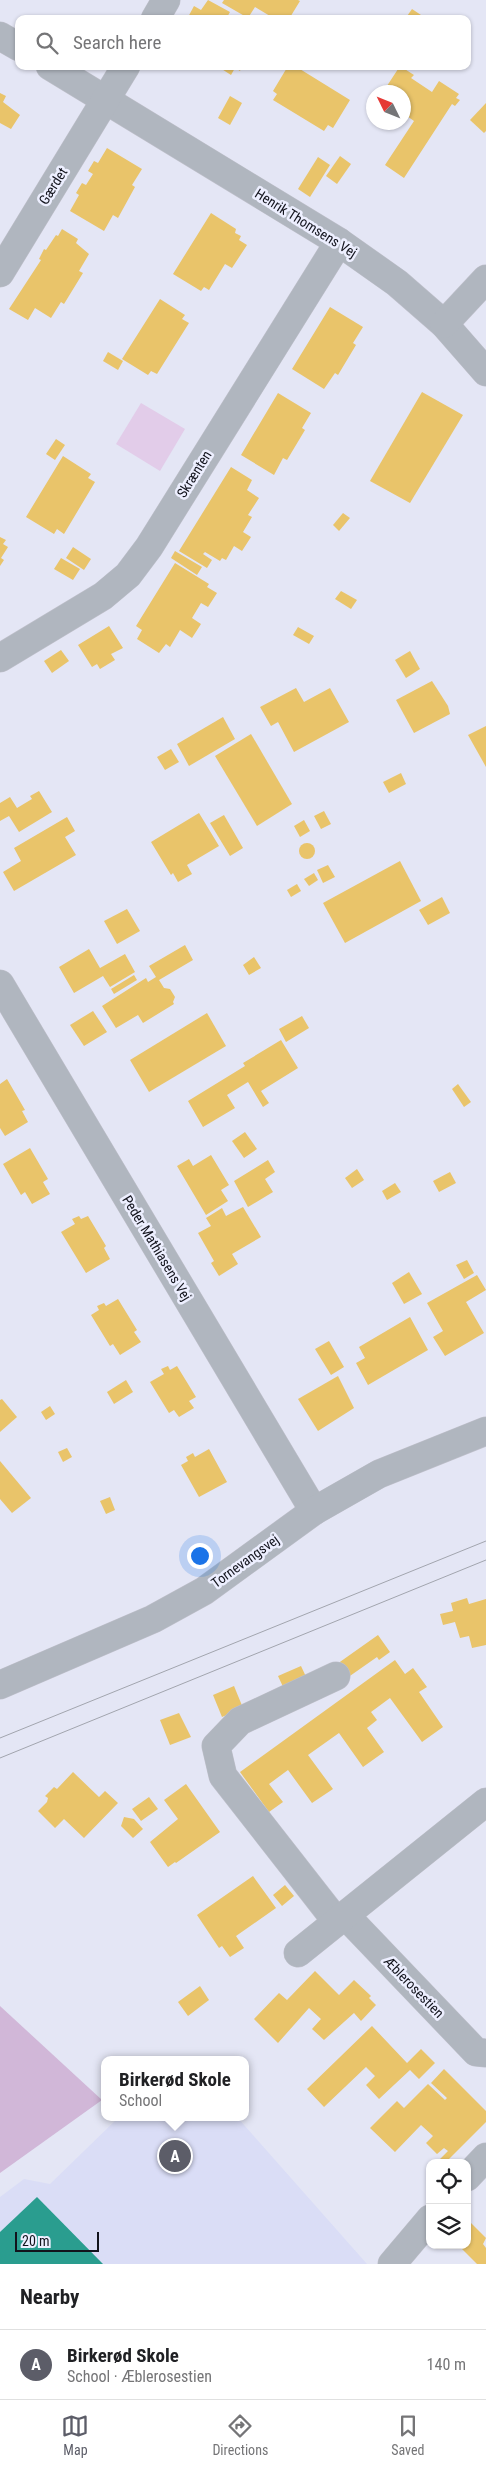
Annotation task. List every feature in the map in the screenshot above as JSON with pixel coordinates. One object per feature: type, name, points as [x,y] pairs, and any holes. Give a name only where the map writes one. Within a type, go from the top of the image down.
[{"type":"street","points":[[157,15],[166,0]]},
{"type":"street","points":[[0,36],[15,45]]},
{"type":"street","name":"Henrik Thomsens Vej","points":[[57,70],[339,242],[397,283],[444,324],[486,372]]},
{"type":"street","points":[[106,100],[124,70]]},
{"type":"street","name":"Gærdet","points":[[0,272],[106,100]]},
{"type":"street","name":"Skrænten","points":[[0,658],[103,596],[128,574],[149,547],[339,242]]},
{"type":"street","points":[[444,324],[486,279]]},
{"type":"street","name":"Peder Mathiasens Vej","points":[[0,984],[314,1511]]},
{"type":"street","name":"Tornevangsvej","points":[[0,1685],[162,1614],[204,1591],[314,1511],[380,1474],[486,1431]]},
{"type":"street","name":"Æblerosestien","points":[[336,1676],[240,1721],[216,1746],[223,1776],[341,1919],[476,2052],[486,2054]]},
{"type":"street","points":[[298,1953],[486,1802]]},
{"type":"street","points":[[471,2173],[486,2157]]},
{"type":"street","points":[[392,2264],[426,2224]]},
{"type":"shaded area","points":[[141,403],[185,429],[160,471],[116,444]]},
{"type":"shaded area","points":[[0,2006],[101,2101],[0,2173]]},
{"type":"shaded area","points":[[115,2121],[241,2121],[367,2264],[0,2264],[0,2197],[24,2179],[50,2184]]},
{"type":"building: Homes","points":[[208,0],[230,12],[228,15],[189,15],[194,6],[201,10]]},
{"type":"building: Homes","points":[[224,0],[300,1],[291,15],[268,15],[255,7],[250,15],[243,15],[222,3]]},
{"type":"building: Homes","points":[[412,9],[421,15],[408,15]]},
{"type":"building: Homes","points":[[223,70],[234,70],[231,75]]},
{"type":"building: Homes","points":[[286,70],[301,70],[350,100],[333,128],[328,125],[324,131],[273,100],[277,94],[273,91]]},
{"type":"building: Homes","points":[[397,70],[406,70],[414,75],[411,78],[432,92],[439,81],[459,94],[456,98],[460,100],[455,106],[452,104],[404,178],[385,165],[408,130],[411,130],[414,121],[411,119],[411,85],[388,85]]},
{"type":"building: Homes","points":[[0,93],[6,96],[3,102],[20,115],[11,129],[0,123]]},
{"type":"building: Homes","points":[[230,96],[242,103],[230,125],[218,118]]},
{"type":"building: Homes","points":[[486,103],[486,131],[484,133],[470,120]]},
{"type":"building: Homes","points":[[107,148],[142,169],[132,185],[135,187],[118,218],[113,215],[104,231],[70,211],[79,195],[76,193],[82,183],[86,185],[93,174],[88,171],[94,161],[98,163]]},
{"type":"building: Homes","points":[[340,156],[351,164],[337,184],[326,176]]},
{"type":"building: Homes","points":[[318,157],[330,165],[310,197],[298,189]]},
{"type":"building: Homes","points":[[211,213],[236,229],[235,233],[241,236],[239,240],[247,245],[232,268],[225,264],[209,290],[204,287],[201,291],[173,274]]},
{"type":"building: Homes","points":[[62,229],[78,239],[76,243],[89,254],[79,271],[83,273],[64,304],[61,302],[51,318],[35,308],[28,320],[9,309],[41,260],[39,259],[44,249],[46,250]]},
{"type":"building: Homes","points":[[160,299],[185,315],[182,319],[189,323],[157,374],[151,371],[148,375],[122,359]]},
{"type":"building: Homes","points":[[330,307],[363,327],[353,343],[356,345],[338,375],[335,373],[324,389],[292,369]]},
{"type":"building: Homes","points":[[108,352],[123,361],[118,370],[103,361]]},
{"type":"building: Homes","points":[[422,392],[463,415],[410,503],[370,481]]},
{"type":"building: Homes","points":[[278,393],[311,413],[302,428],[305,430],[287,460],[283,458],[274,475],[241,455]]},
{"type":"building: Homes","points":[[56,439],[65,445],[55,460],[46,454]]},
{"type":"building: Homes","points":[[63,456],[91,474],[88,478],[95,482],[64,534],[57,529],[54,534],[26,517]]},
{"type":"building: Homes","points":[[231,467],[252,480],[247,490],[259,498],[248,515],[252,517],[243,532],[251,537],[242,551],[234,546],[226,560],[222,558],[220,561],[205,552],[203,554],[212,560],[207,568],[179,551]]},
{"type":"building: Homes","points":[[343,513],[350,518],[339,531],[333,525]]},
{"type":"building: Homes","points":[[0,537],[6,540],[3,544],[8,547],[1,558],[4,560],[0,566]]},
{"type":"building: Homes","points":[[73,547],[91,559],[84,570],[66,558]]},
{"type":"building: Homes","points":[[175,551],[202,567],[197,575],[171,558]]},
{"type":"building: Homes","points":[[61,558],[80,569],[73,580],[54,569]]},
{"type":"building: Homes","points":[[175,563],[209,584],[207,587],[217,593],[208,607],[201,603],[192,618],[201,624],[192,638],[180,630],[170,647],[166,644],[159,653],[137,639],[142,630],[136,626]]},
{"type":"building: Homes","points":[[341,591],[357,600],[351,609],[335,599]]},
{"type":"building: Homes","points":[[109,626],[123,648],[111,654],[115,660],[100,669],[97,664],[92,667],[78,645]]},
{"type":"building: Homes","points":[[298,627],[314,636],[309,644],[293,635]]},
{"type":"building: Homes","points":[[61,650],[69,661],[52,673],[44,661]]},
{"type":"building: Homes","points":[[410,651],[420,669],[406,678],[395,660]]},
{"type":"building: Homes","points":[[432,681],[448,706],[450,714],[414,733],[396,700]]},
{"type":"building: Homes","points":[[296,688],[304,702],[330,688],[349,722],[294,752],[278,722],[271,726],[260,707]]},
{"type":"building: Homes","points":[[223,717],[235,739],[189,766],[177,744]]},
{"type":"building: Homes","points":[[486,726],[486,767],[468,735]]},
{"type":"building: Homes","points":[[251,734],[292,804],[257,826],[215,756]]},
{"type":"building: Homes","points":[[171,749],[179,762],[165,770],[157,757]]},
{"type":"building: Homes","points":[[401,773],[406,784],[389,793],[383,782]]},
{"type":"building: Homes","points":[[39,791],[52,812],[19,832],[9,816],[0,821],[0,803],[10,797],[17,808],[32,799],[30,796]]},
{"type":"building: Homes","points":[[324,811],[331,824],[321,829],[314,816]]},
{"type":"building: Homes","points":[[199,813],[219,846],[187,865],[192,874],[178,882],[173,873],[171,875],[151,842]]},
{"type":"building: Homes","points":[[224,815],[243,848],[230,856],[210,823]]},
{"type":"building: Homes","points":[[67,817],[75,831],[65,837],[76,855],[14,891],[3,872],[21,861],[14,848]]},
{"type":"building: Homes","points":[[304,820],[310,831],[300,837],[294,826]]},
{"type":"building: Homes","points":[[307,843],[313,845],[315,851],[313,857],[307,859],[301,857],[299,851],[301,845]]},
{"type":"building: Homes","points":[[400,861],[421,901],[345,943],[323,903]]},
{"type":"building: Homes","points":[[328,865],[335,877],[323,883],[317,870]]},
{"type":"building: Homes","points":[[314,873],[318,880],[309,886],[304,879]]},
{"type":"building: Homes","points":[[297,884],[301,891],[291,897],[287,890]]},
{"type":"building: Homes","points":[[442,897],[450,913],[428,925],[419,910]]},
{"type":"building: Homes","points":[[127,909],[140,931],[117,944],[104,921]]},
{"type":"building: Homes","points":[[185,945],[193,960],[159,980],[164,988],[170,989],[175,997],[174,1004],[143,1023],[138,1015],[116,1028],[102,1006],[146,978],[148,982],[156,977],[149,966]]},
{"type":"building: Homes","points":[[89,949],[100,968],[125,954],[135,972],[110,987],[103,976],[74,993],[59,967]]},
{"type":"building: Homes","points":[[254,957],[261,968],[249,975],[243,965]]},
{"type":"building: Homes","points":[[134,975],[137,980],[114,994],[111,989]]},
{"type":"building: Homes","points":[[93,1011],[107,1032],[84,1046],[70,1025]]},
{"type":"building: Homes","points":[[207,1013],[226,1046],[149,1092],[130,1060]]},
{"type":"building: Homes","points":[[302,1016],[309,1028],[286,1042],[279,1029]]},
{"type":"building: Homes","points":[[281,1040],[298,1068],[261,1091],[269,1103],[263,1107],[248,1082],[227,1095],[235,1108],[203,1127],[188,1101],[245,1066],[243,1063]]},
{"type":"building: Homes","points":[[7,1079],[25,1110],[22,1111],[28,1122],[5,1136],[0,1128],[0,1084]]},
{"type":"building: Homes","points":[[458,1084],[471,1102],[464,1107],[452,1089]]},
{"type":"building: Homes","points":[[245,1132],[257,1149],[244,1158],[232,1141]]},
{"type":"building: Homes","points":[[30,1148],[48,1179],[43,1182],[50,1194],[32,1204],[25,1192],[21,1195],[3,1164]]},
{"type":"building: Homes","points":[[211,1155],[229,1185],[221,1190],[228,1201],[206,1215],[177,1166],[189,1159],[193,1166]]},
{"type":"building: Homes","points":[[268,1160],[275,1172],[265,1179],[273,1192],[248,1207],[234,1181]]},
{"type":"building: Homes","points":[[357,1169],[364,1180],[352,1188],[345,1178]]},
{"type":"building: Homes","points":[[450,1172],[456,1183],[439,1192],[433,1181]]},
{"type":"building: Homes","points":[[395,1183],[401,1192],[387,1200],[382,1191]]},
{"type":"building: Homes","points":[[243,1207],[261,1237],[232,1254],[238,1264],[219,1276],[211,1263],[214,1261],[198,1233],[211,1226],[206,1218],[222,1208],[226,1216]]},
{"type":"building: Homes","points":[[79,1216],[81,1219],[88,1216],[106,1246],[104,1248],[110,1259],[86,1273],[61,1232],[75,1224],[72,1219]]},
{"type":"building: Homes","points":[[467,1260],[474,1273],[464,1279],[456,1265]]},
{"type":"building: Homes","points":[[409,1272],[422,1294],[404,1304],[392,1283]]},
{"type":"building: Homes","points":[[477,1275],[486,1290],[466,1302],[484,1333],[445,1356],[433,1337],[443,1331],[427,1303]]},
{"type":"building: Homes","points":[[118,1299],[137,1330],[134,1332],[141,1342],[120,1355],[113,1344],[110,1346],[91,1315],[99,1310],[97,1306],[104,1303],[106,1306]]},
{"type":"building: Homes","points":[[410,1317],[428,1350],[368,1385],[356,1363],[365,1358],[359,1347]]},
{"type":"building: Homes","points":[[329,1341],[344,1367],[331,1375],[315,1349]]},
{"type":"building: Homes","points":[[168,1366],[170,1370],[177,1366],[196,1397],[189,1401],[194,1408],[179,1417],[174,1410],[169,1413],[150,1382],[164,1374],[161,1369]]},
{"type":"building: Homes","points":[[338,1376],[354,1408],[318,1431],[298,1399]]},
{"type":"building: Homes","points":[[126,1380],[133,1392],[114,1404],[107,1392]]},
{"type":"building: Homes","points":[[2,1399],[17,1417],[0,1432],[0,1400]]},
{"type":"building: Homes","points":[[50,1406],[55,1414],[46,1420],[41,1412]]},
{"type":"building: Homes","points":[[67,1448],[72,1457],[63,1462],[58,1452]]},
{"type":"building: Homes","points":[[209,1449],[227,1482],[199,1497],[181,1465],[188,1461],[186,1457],[193,1453],[195,1457]]},
{"type":"building: Homes","points":[[0,1461],[31,1498],[12,1513],[0,1499]]},
{"type":"building: Homes","points":[[110,1497],[115,1510],[106,1514],[100,1501]]},
{"type":"building: Homes","points":[[467,1598],[469,1604],[486,1599],[486,1645],[472,1648],[469,1636],[460,1638],[455,1622],[443,1625],[440,1614],[453,1611],[451,1603]]},
{"type":"building: Homes","points":[[378,1635],[390,1652],[379,1660],[377,1657],[347,1678],[337,1664]]},
{"type":"building: Homes","points":[[395,1660],[405,1674],[413,1668],[427,1687],[419,1692],[443,1727],[422,1742],[390,1698],[371,1712],[377,1720],[367,1728],[384,1752],[363,1767],[339,1733],[308,1755],[333,1789],[312,1803],[288,1770],[269,1784],[283,1802],[269,1812],[240,1772]]},
{"type":"building: Homes","points":[[301,1666],[308,1681],[285,1691],[278,1676]]},
{"type":"building: Homes","points":[[234,1686],[243,1708],[222,1717],[213,1695]]},
{"type":"building: Homes","points":[[179,1713],[191,1737],[170,1745],[160,1720]]},
{"type":"building: Homes","points":[[73,1772],[99,1797],[105,1791],[118,1803],[84,1838],[64,1819],[55,1828],[38,1811],[47,1802],[48,1798],[45,1796],[54,1787],[57,1789]]},
{"type":"building: Homes","points":[[186,1784],[220,1832],[168,1867],[150,1842],[178,1819],[164,1800]]},
{"type":"building: Homes","points":[[149,1797],[158,1809],[141,1821],[132,1809]]},
{"type":"building: Homes","points":[[124,1817],[134,1819],[143,1829],[133,1838],[121,1826]]},
{"type":"building: Homes","points":[[253,1876],[276,1908],[236,1936],[244,1948],[230,1957],[222,1946],[219,1948],[197,1915]]},
{"type":"building: Homes","points":[[285,1885],[294,1896],[282,1906],[273,1895]]},
{"type":"building: Homes","points":[[315,1971],[339,1995],[354,1980],[371,1996],[369,1998],[376,2005],[361,2021],[354,2013],[324,2040],[312,2029],[321,2019],[309,2008],[278,2043],[254,2019],[279,1993],[287,2000]]},
{"type":"building: Homes","points":[[200,1986],[209,2000],[188,2016],[178,2002]]},
{"type":"building: Homes","points":[[372,2026],[407,2063],[421,2049],[435,2063],[419,2079],[410,2070],[379,2099],[366,2085],[375,2076],[366,2067],[324,2107],[307,2089]]},
{"type":"building: Homes","points":[[444,2069],[486,2111],[486,2122],[449,2159],[440,2159],[448,2151],[444,2148],[437,2154],[426,2143],[433,2136],[421,2125],[395,2152],[370,2128],[397,2101],[404,2108],[428,2084],[445,2100],[447,2098],[431,2083]]},
{"type":"building: Homes","points":[[471,2223],[486,2238],[483,2244],[486,2248],[486,2264],[477,2264],[462,2249],[471,2249]]},
{"type":"building: Schools","points":[[37,2197],[103,2264],[0,2264],[0,2232]]},
{"type":"tram line","points":[[0,1738],[486,1541]]},
{"type":"tram line","points":[[0,1758],[486,1560]]},
{"type":"place","name":"Birkerød Skole","points":[[175,2156]]}]
